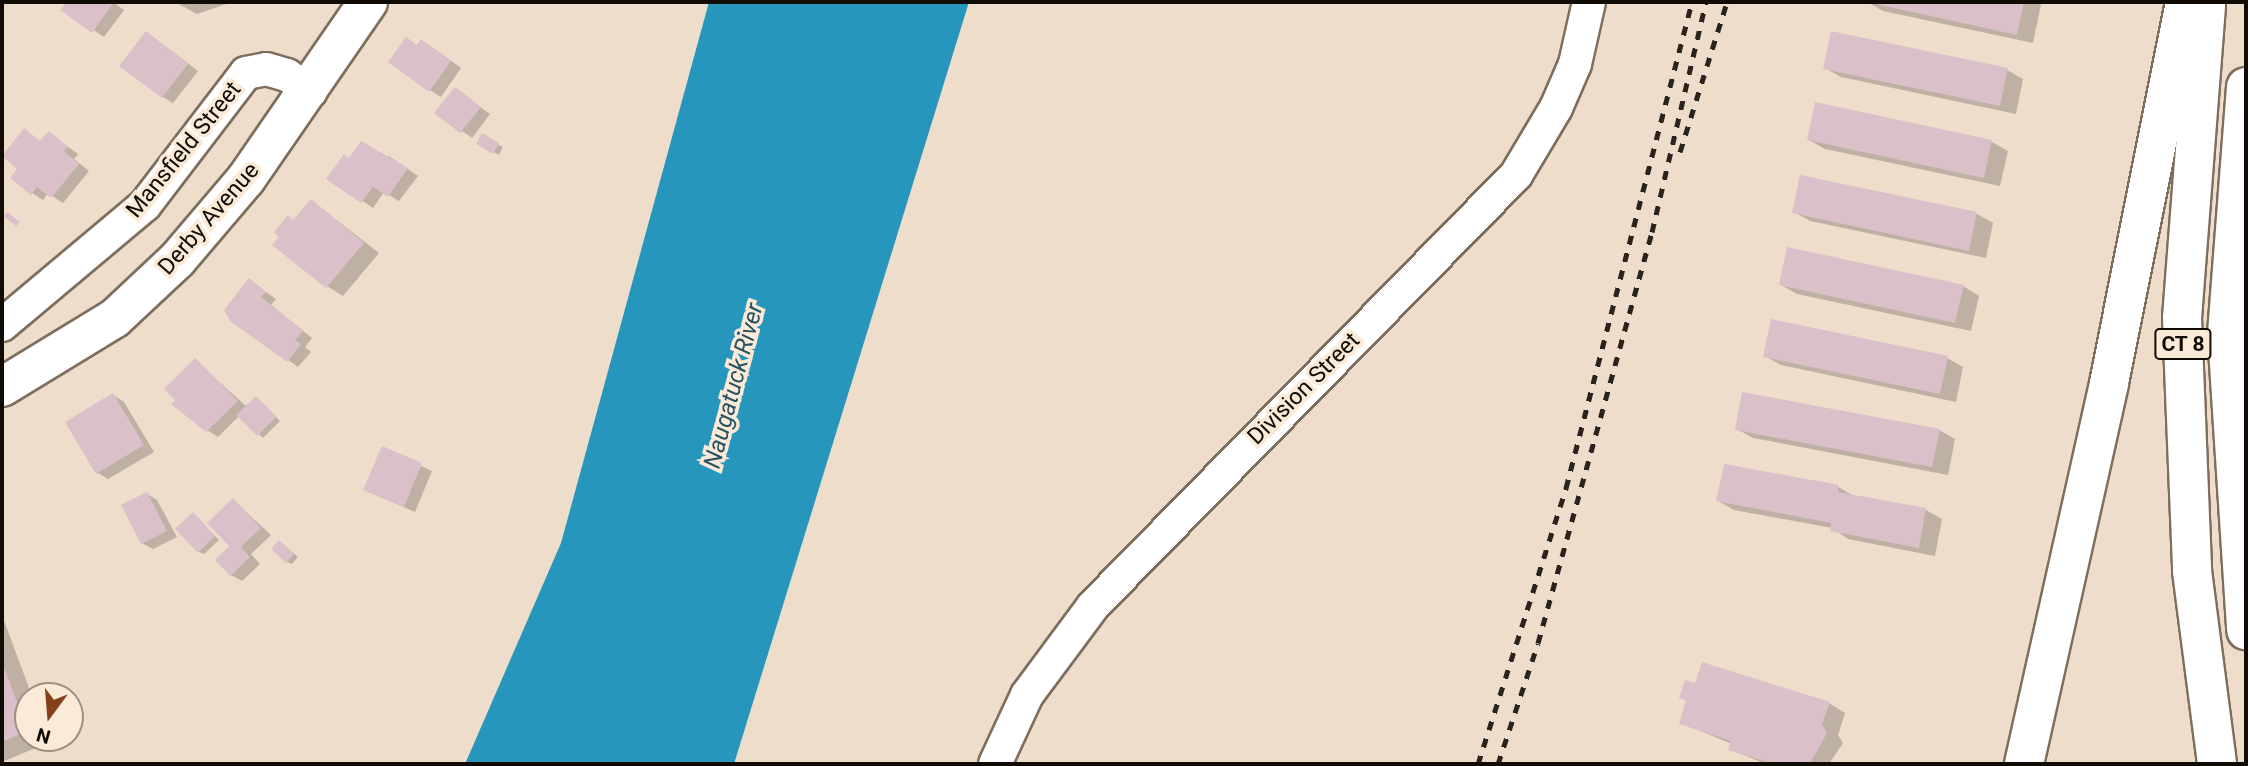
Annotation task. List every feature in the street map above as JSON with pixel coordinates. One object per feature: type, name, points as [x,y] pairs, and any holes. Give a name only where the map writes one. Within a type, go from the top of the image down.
[{"type":"main road","name":"Derby Avenue","points":[[2,387],[138,299],[246,179],[310,92],[369,2]]},
{"type":"main road","points":[[2024,764],[2109,383],[2185,2]]},
{"type":"main road","name":"CT 8","points":[[2207,2],[2182,318],[2192,571],[2217,764]]},
{"type":"main road","name":"CT 8","points":[[2246,87],[2227,333],[2246,630]]},
{"type":"street","name":"Division Street","points":[[995,764],[1027,695],[1093,606],[1516,175],[1570,75],[1589,2]]},
{"type":"street","name":"Mansfield Street","points":[[2,325],[145,205],[246,74],[266,69],[287,75],[310,92]]},
{"type":"water","name":"Naugatuck River","points":[[709,2],[969,2],[734,764],[465,764],[561,543]]},
{"type":"building","points":[[66,2],[114,2],[92,33],[60,10]]},
{"type":"building","points":[[1867,2],[2024,2],[2017,35]]},
{"type":"building","points":[[146,31],[188,64],[162,98],[119,66]]},
{"type":"building","points":[[1831,31],[2008,68],[2000,106],[1823,69]]},
{"type":"building","points":[[406,37],[417,45],[421,39],[451,61],[429,92],[388,62]]},
{"type":"building","points":[[455,87],[481,107],[460,133],[434,113]]},
{"type":"building","points":[[1815,102],[1992,140],[1984,178],[1807,140]]},
{"type":"building","points":[[24,128],[40,141],[49,131],[68,147],[64,151],[79,164],[51,198],[37,187],[31,195],[10,178],[17,169],[2,156]]},
{"type":"building","points":[[482,133],[499,143],[493,154],[476,144]]},
{"type":"building","points":[[361,141],[408,168],[388,197],[373,187],[361,203],[326,179],[344,154],[349,158]]},
{"type":"building","points":[[1800,175],[1977,212],[1969,251],[1792,213]]},
{"type":"building","points":[[311,199],[364,243],[326,288],[272,245],[279,237],[274,232],[288,215],[293,220]]},
{"type":"building","points":[[7,212],[20,222],[16,226],[4,216]]},
{"type":"building","points":[[1787,247],[1964,285],[1955,323],[1779,285]]},
{"type":"building","points":[[249,278],[266,292],[261,297],[303,331],[295,340],[301,344],[287,362],[230,321],[224,310]]},
{"type":"building","points":[[1771,319],[1948,356],[1940,394],[1763,357]]},
{"type":"building","points":[[195,358],[238,401],[206,432],[171,404],[175,400],[164,389]]},
{"type":"building","points":[[1742,392],[1940,429],[1932,467],[1735,430]]},
{"type":"building","points":[[113,393],[144,445],[96,474],[65,422]]},
{"type":"building","points":[[256,396],[276,417],[257,436],[236,415]]},
{"type":"building","points":[[382,446],[422,463],[404,507],[363,490]]},
{"type":"building","points":[[1724,464],[1839,485],[1838,492],[1926,508],[1919,548],[1830,531],[1831,523],[1716,501]]},
{"type":"building","points":[[147,492],[167,531],[141,544],[121,505]]},
{"type":"building","points":[[233,498],[261,528],[241,547],[250,557],[230,576],[215,560],[229,546],[207,523]]},
{"type":"building","points":[[193,512],[215,536],[198,553],[175,529]]},
{"type":"building","points":[[279,540],[294,554],[286,563],[271,549]]},
{"type":"building","points":[[2,662],[14,694],[14,737],[2,742]]},
{"type":"building","points":[[1702,662],[1830,702],[1822,724],[1827,733],[1810,764],[1774,764],[1728,750],[1731,741],[1679,724],[1686,700],[1679,698],[1685,680],[1695,683]]},
{"type":"railway","points":[[1478,764],[1566,488],[1692,2]]},
{"type":"railway","points":[[1498,764],[1538,643],[1652,232],[1706,2]]},
{"type":"railway","points":[[1680,152],[1727,2]]}]
